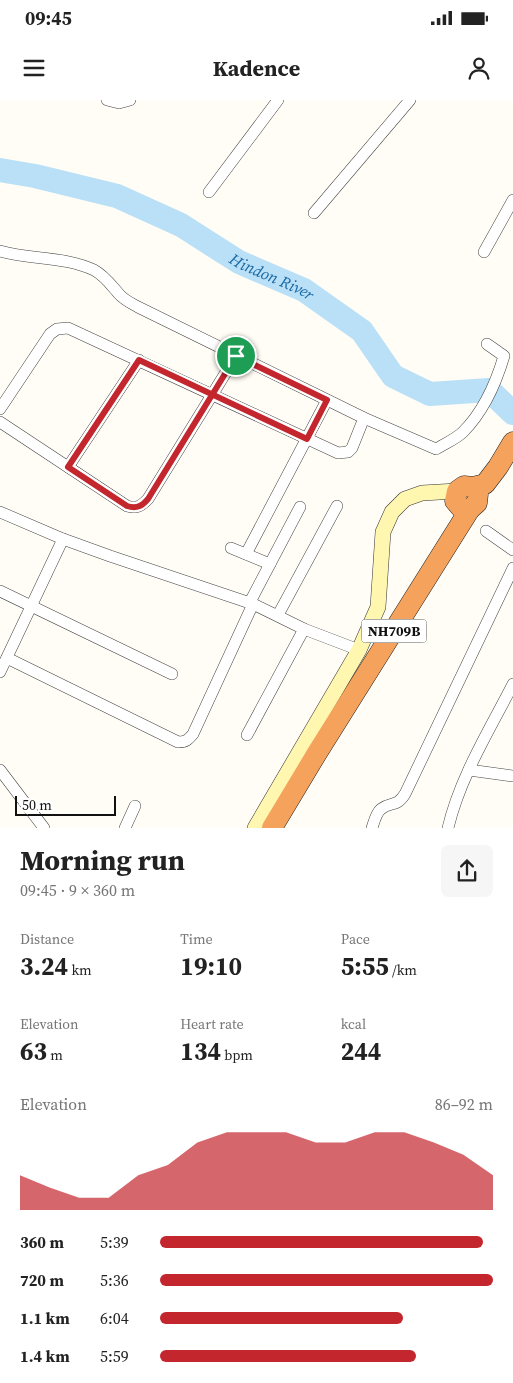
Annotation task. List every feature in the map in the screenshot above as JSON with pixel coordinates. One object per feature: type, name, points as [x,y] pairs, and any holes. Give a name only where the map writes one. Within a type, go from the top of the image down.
[{"type":"highway","points":[[465,489],[485,484],[513,442]]},
{"type":"highway","name":"NH709B","points":[[272,828],[470,508],[477,503],[479,498],[476,490],[465,489]]},
{"type":"main road","points":[[255,828],[359,650],[378,608],[383,532],[392,512],[405,499],[413,496],[465,489]]},
{"type":"street","points":[[107,100],[119,103],[130,100]]},
{"type":"street","points":[[209,192],[278,100]]},
{"type":"street","points":[[314,213],[410,100]]},
{"type":"street","points":[[484,252],[513,200]]},
{"type":"street","points":[[0,251],[16,256],[63,260],[95,271],[103,276],[126,300],[364,418],[436,449],[462,433],[481,409],[497,378],[504,356],[487,344]]},
{"type":"street","points":[[0,409],[44,341],[56,329],[68,328],[338,453],[348,452],[352,448],[364,418]]},
{"type":"street","points":[[0,422],[127,506],[134,508],[142,506],[236,356]]},
{"type":"street","points":[[68,467],[139,360]]},
{"type":"street","points":[[246,554],[327,400]]},
{"type":"street","points":[[278,615],[337,506]]},
{"type":"street","points":[[7,658],[178,742],[188,740],[193,734],[251,603],[300,507]]},
{"type":"street","points":[[0,512],[63,539],[251,603],[304,629],[359,650]]},
{"type":"street","points":[[486,531],[513,550]]},
{"type":"street","points":[[0,672],[63,539]]},
{"type":"street","points":[[232,548],[270,564]]},
{"type":"street","points":[[372,828],[380,810],[396,804],[406,794],[513,568]]},
{"type":"street","points":[[0,591],[172,674]]},
{"type":"street","points":[[247,735],[304,629]]},
{"type":"street","points":[[448,828],[455,802],[469,770],[513,684]]},
{"type":"street","points":[[0,770],[44,828]]},
{"type":"street","points":[[469,770],[513,776]]},
{"type":"street","points":[[125,828],[134,806]]},
{"type":"waterway","name":"Hindon River","points":[[0,170],[35,176],[117,196],[181,225],[239,262],[304,290],[362,331],[393,376],[430,394],[489,390],[513,413]]},
{"type":"route","points":[[236,356],[213,395],[148,499],[142,506],[134,508],[127,506],[68,467],[139,360],[213,395],[307,439],[327,400],[236,356]]}]
